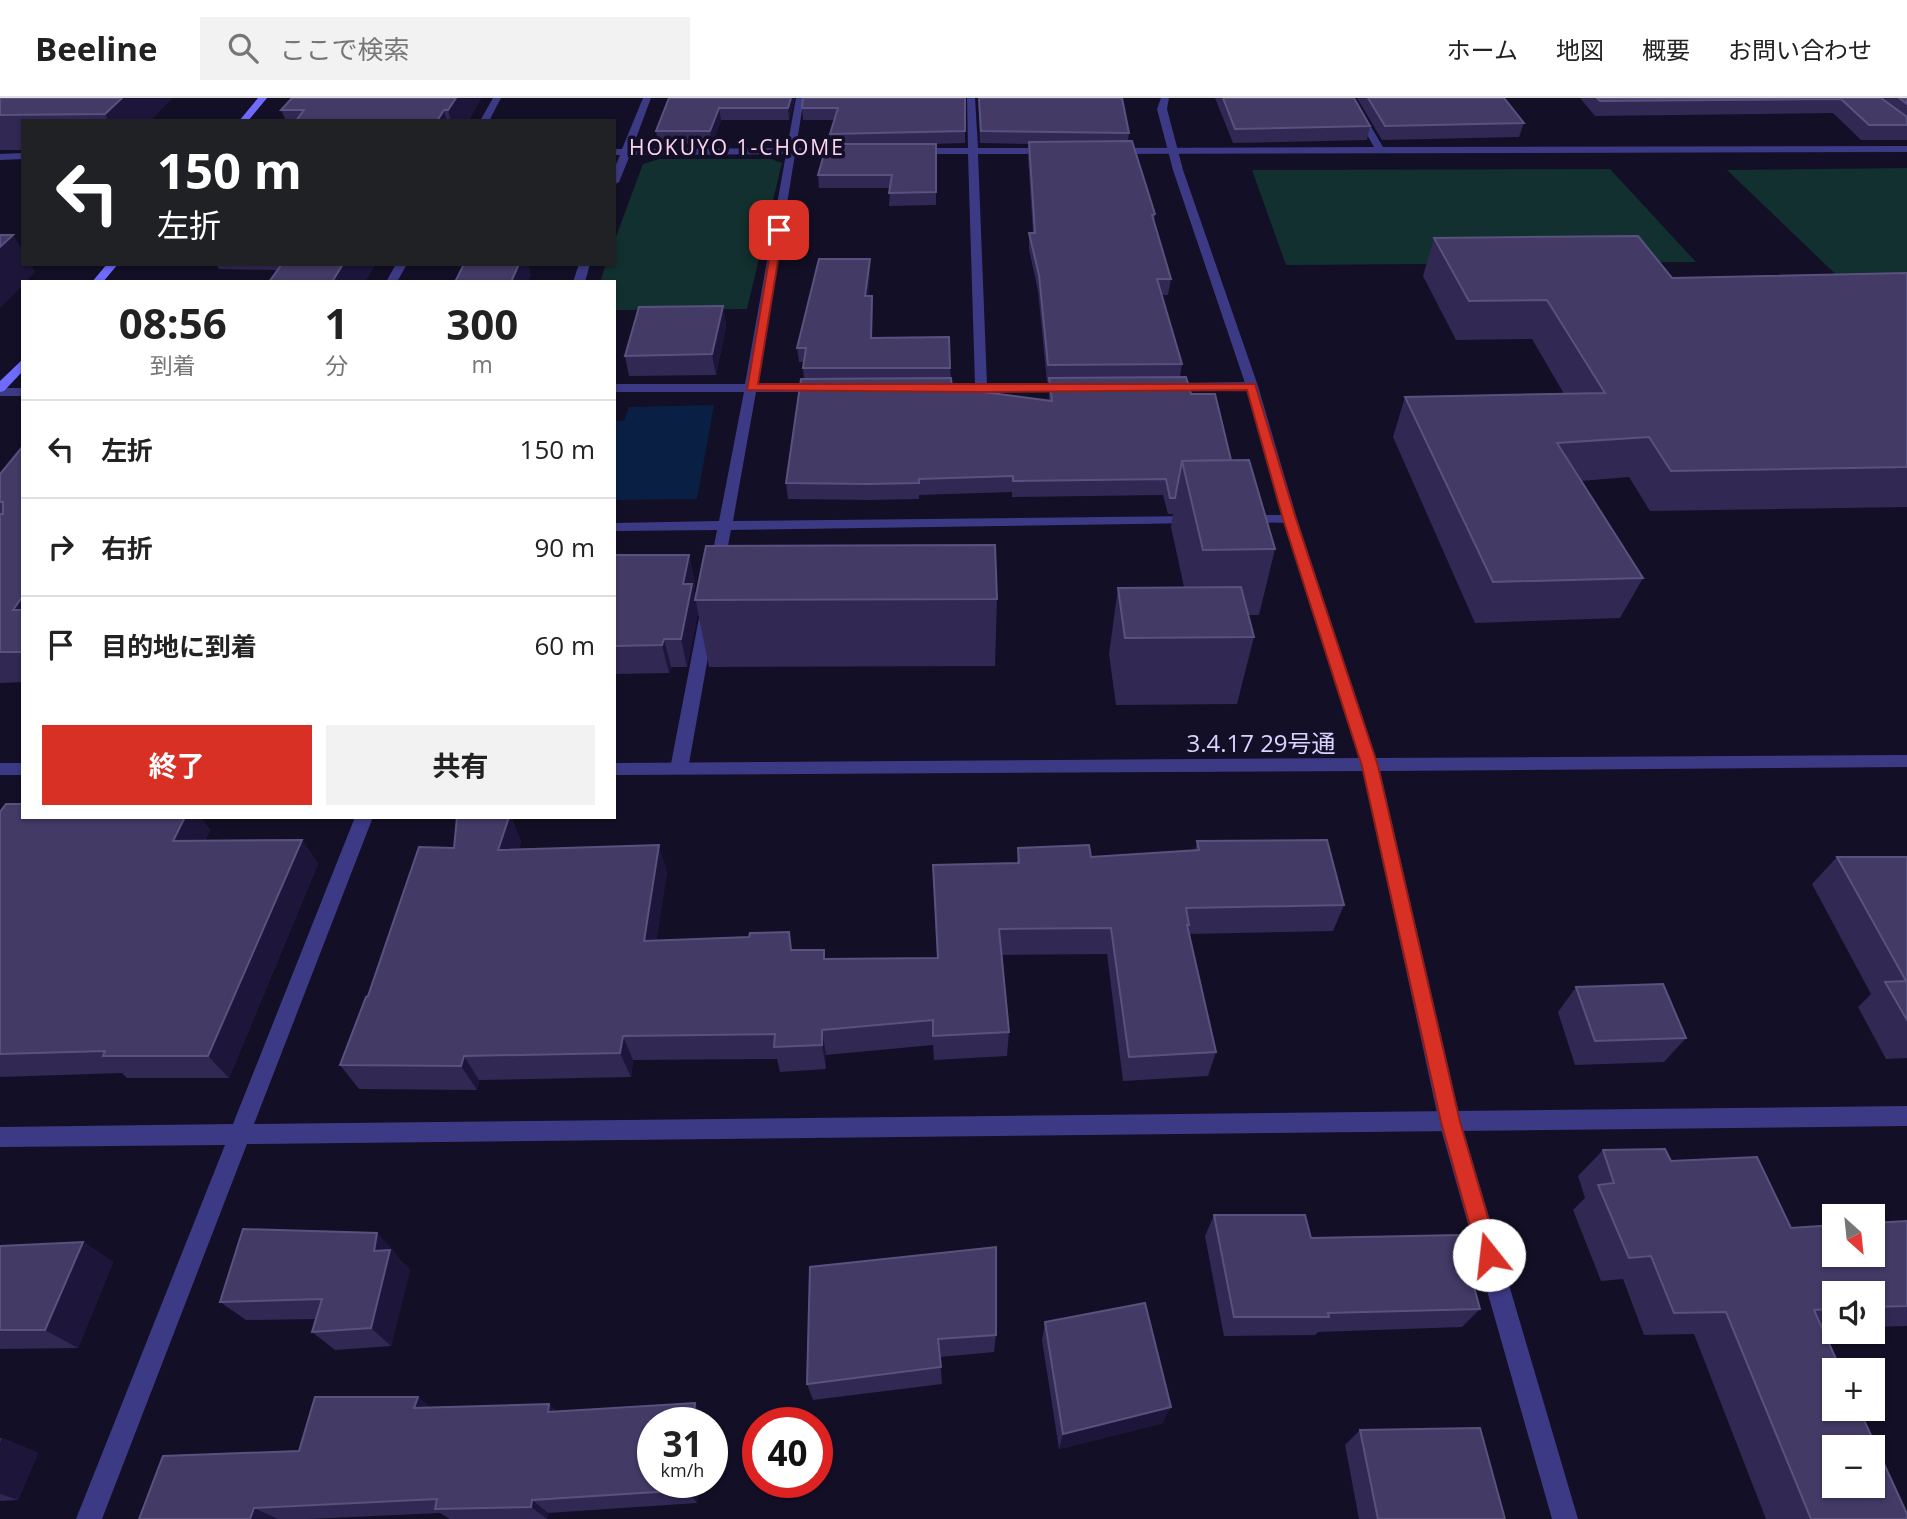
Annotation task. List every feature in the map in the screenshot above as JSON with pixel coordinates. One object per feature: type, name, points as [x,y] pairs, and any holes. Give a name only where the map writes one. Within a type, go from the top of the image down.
[{"type":"main road","points":[[245,119],[263,98]]},
{"type":"main road","points":[[99,280],[111,266]]},
{"type":"main road","points":[[0,390],[21,365]]},
{"type":"street","points":[[485,119],[497,98]]},
{"type":"street","points":[[616,172],[620,152],[647,98]]},
{"type":"street","points":[[715,577],[751,387],[800,98]]},
{"type":"street","points":[[971,98],[981,389]]},
{"type":"street","points":[[1165,98],[1162,109],[1172,151],[1251,386],[1290,519],[1370,766],[1451,1122],[1565,1519]]},
{"type":"street","points":[[1350,98],[1380,150]]},
{"type":"street","points":[[1105,151],[1907,149]]},
{"type":"street","points":[[902,152],[1065,151]]},
{"type":"street","points":[[620,152],[861,152]]},
{"type":"street","points":[[0,157],[21,156]]},
{"type":"street","points":[[1147,387],[1251,386]]},
{"type":"street","points":[[616,388],[832,388]]},
{"type":"street","points":[[927,389],[1092,388]]},
{"type":"street","points":[[0,390],[21,392]]},
{"type":"street","points":[[616,527],[1290,519]]},
{"type":"street","points":[[679,769],[710,603]]},
{"type":"street","name":"3.4.17 29号通","points":[[616,769],[1907,761]]},
{"type":"street","points":[[0,769],[21,769]]},
{"type":"street","points":[[89,1519],[363,819]]},
{"type":"street","points":[[0,1138],[240,1133],[1906,1119]]},
{"type":"green space","points":[[659,159],[771,159],[782,163],[747,309],[616,310],[616,280],[601,280],[605,266],[616,266],[616,237],[643,164]]},
{"type":"green space","points":[[1907,168],[1907,287],[1849,287],[1727,170]]},
{"type":"green space","points":[[1610,169],[1696,262],[1286,265],[1252,170]]},
{"type":"water","points":[[714,405],[697,499],[616,500],[616,421],[624,421],[629,407]]},
{"type":"building","points":[[0,98],[122,98],[105,114],[0,115]]},
{"type":"building","points":[[292,98],[456,98],[438,119],[297,119],[304,110],[281,110]]},
{"type":"building","points":[[669,98],[791,98],[788,108],[719,108],[710,131],[656,131]]},
{"type":"building","points":[[803,98],[965,98],[965,131],[830,134],[838,108],[802,108]]},
{"type":"building","points":[[979,98],[1122,98],[1129,133],[981,131]]},
{"type":"building","points":[[1223,98],[1354,98],[1370,126],[1235,129]]},
{"type":"building","points":[[1368,98],[1504,98],[1524,123],[1385,126]]},
{"type":"building","points":[[1597,98],[1881,98],[1907,117],[1907,125],[1869,125],[1841,99],[1600,101]]},
{"type":"building","points":[[1132,141],[1155,214],[1152,215],[1171,279],[1157,279],[1182,364],[1048,365],[1039,275],[1029,233],[1035,233],[1029,142]]},
{"type":"building","points":[[827,144],[936,144],[936,192],[889,193],[892,175],[818,175]]},
{"type":"building","points":[[0,235],[13,235],[0,247]]},
{"type":"building","points":[[1638,236],[1672,278],[1907,273],[1907,467],[1671,471],[1649,437],[1557,443],[1643,578],[1493,582],[1405,397],[1605,393],[1547,300],[1469,301],[1434,238]]},
{"type":"building","points":[[819,259],[870,259],[865,296],[872,296],[871,338],[949,337],[950,368],[803,368],[806,348],[797,348]]},
{"type":"building","points":[[281,266],[342,266],[333,280],[270,280]]},
{"type":"building","points":[[463,266],[518,266],[512,280],[456,280]]},
{"type":"building","points":[[723,306],[712,354],[625,356],[639,307]]},
{"type":"building","points":[[1186,377],[1191,394],[1215,394],[1231,460],[1182,461],[1175,498],[1170,498],[1166,479],[1013,481],[1013,476],[919,479],[919,483],[786,483],[801,379],[951,378],[952,388],[1052,401],[1049,378]]},
{"type":"building","points":[[21,448],[21,599],[13,610],[21,610],[21,652],[0,652],[0,514],[3,514],[3,502],[0,502],[0,474]]},
{"type":"building","points":[[1249,460],[1275,549],[1203,550],[1182,461]]},
{"type":"building","points":[[995,545],[997,599],[695,600],[706,546]]},
{"type":"building","points":[[616,555],[689,555],[683,584],[692,584],[681,639],[664,639],[662,645],[616,646]]},
{"type":"building","points":[[1241,587],[1254,637],[1125,638],[1118,588]]},
{"type":"building","points":[[6,804],[21,804],[21,819],[184,819],[173,841],[302,840],[208,1056],[103,1056],[105,1051],[0,1054],[0,812]]},
{"type":"building","points":[[457,819],[508,819],[498,850],[659,845],[644,941],[749,937],[750,933],[789,932],[791,950],[824,950],[824,959],[938,958],[933,865],[1019,863],[1018,848],[1089,845],[1091,857],[1199,850],[1197,841],[1327,840],[1344,905],[1186,908],[1187,925],[1216,1052],[1129,1057],[1111,928],[999,929],[1009,1032],[933,1036],[933,1020],[822,1030],[822,1045],[774,1047],[775,1034],[623,1036],[620,1053],[464,1056],[461,1066],[340,1065],[368,996],[419,847],[454,848]]},
{"type":"building","points":[[1837,857],[1907,857],[1907,1020],[1885,982],[1906,981]]},
{"type":"building","points":[[1663,984],[1686,1038],[1595,1041],[1576,987]]},
{"type":"building","points":[[1665,1149],[1671,1161],[1757,1157],[1791,1228],[1822,1226],[1822,1267],[1885,1267],[1885,1222],[1907,1221],[1907,1306],[1885,1307],[1885,1281],[1822,1281],[1822,1310],[1814,1310],[1822,1328],[1822,1344],[1829,1344],[1836,1358],[1822,1358],[1822,1421],[1864,1421],[1871,1435],[1822,1435],[1822,1498],[1885,1498],[1885,1466],[1907,1519],[1811,1519],[1726,1312],[1674,1313],[1651,1256],[1629,1258],[1598,1185],[1614,1183],[1603,1150]]},
{"type":"building","points":[[1214,1215],[1305,1215],[1311,1238],[1460,1235],[1480,1309],[1328,1313],[1329,1317],[1234,1317]]},
{"type":"building","points":[[243,1229],[377,1233],[374,1251],[390,1250],[371,1328],[312,1332],[322,1299],[220,1302]]},
{"type":"building","points":[[83,1242],[45,1330],[0,1330],[0,1246]]},
{"type":"building","points":[[996,1247],[996,1335],[938,1339],[941,1367],[807,1384],[810,1267]]},
{"type":"building","points":[[1145,1303],[1171,1407],[1063,1434],[1045,1322]]},
{"type":"building","points":[[315,1397],[418,1397],[414,1408],[549,1404],[548,1412],[695,1403],[695,1407],[637,1407],[637,1493],[532,1500],[531,1507],[435,1509],[437,1499],[254,1508],[250,1519],[139,1519],[163,1456],[299,1451]]},
{"type":"building","points":[[1480,1428],[1505,1519],[1378,1519],[1360,1430]]},
{"type":"district","name":"HOKUYO 1-CHOME","points":[[737,147]]},
{"type":"route","points":[[779,230],[751,387],[981,389],[1251,386],[1290,519],[1370,766],[1451,1122],[1489,1255]]}]
